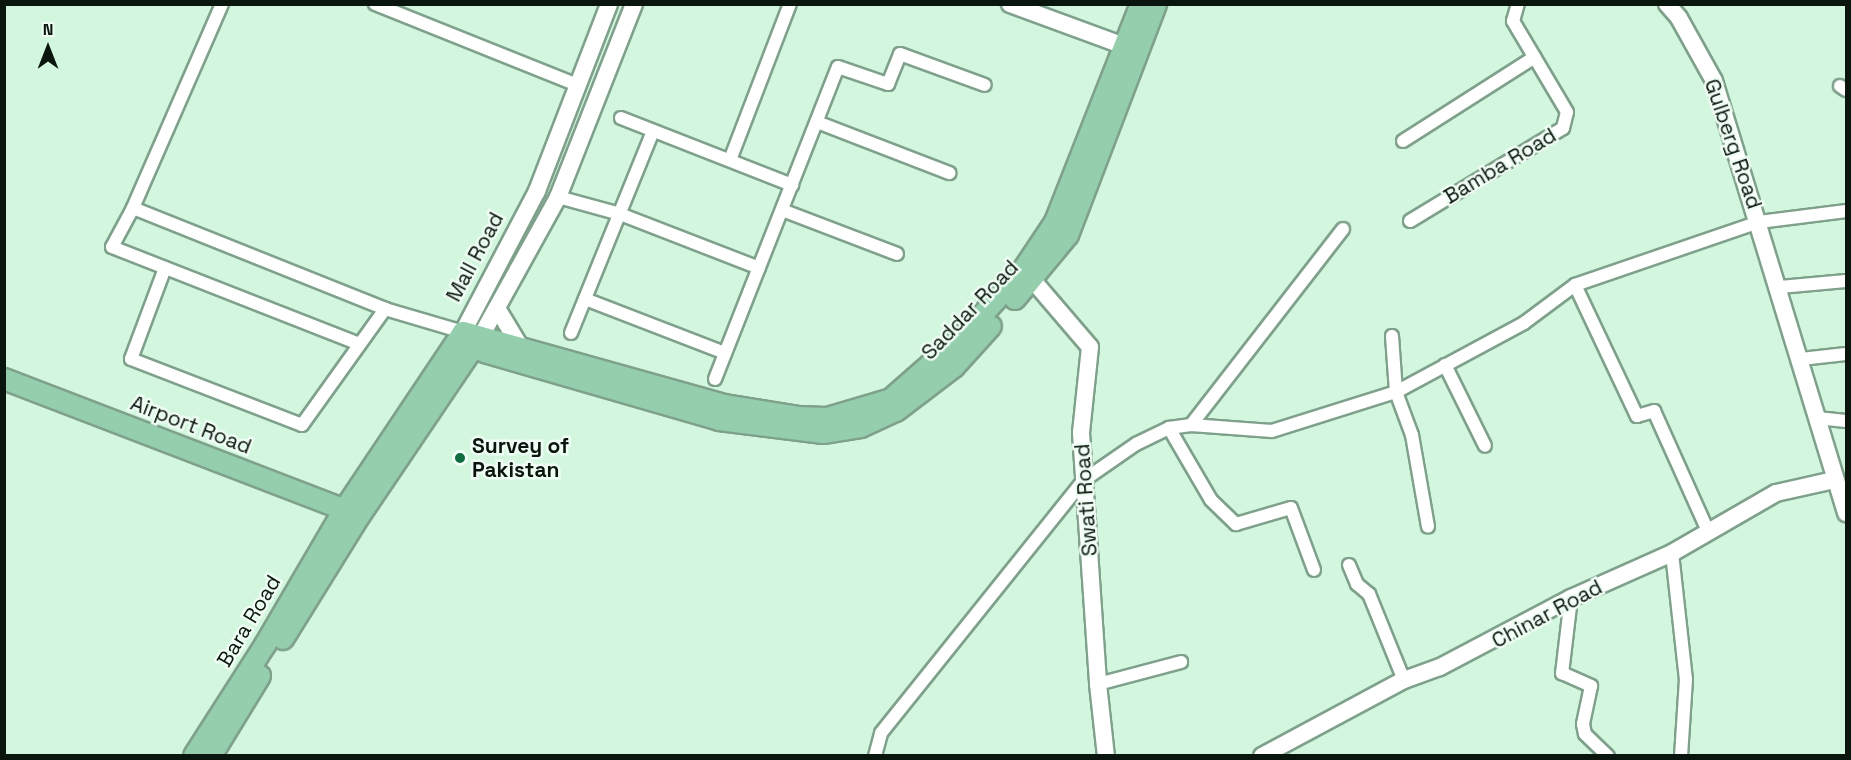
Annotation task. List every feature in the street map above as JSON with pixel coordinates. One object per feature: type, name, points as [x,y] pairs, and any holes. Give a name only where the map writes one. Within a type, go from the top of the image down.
[{"type":"main road","points":[[1131,49],[1141,4]]},
{"type":"main road","points":[[211,756],[352,513],[458,369],[468,341],[725,405],[827,418],[891,399],[912,383],[1028,274],[1054,222],[1131,49],[1156,4]]},
{"type":"main road","name":"Mall Road","points":[[352,513],[468,341]]},
{"type":"main road","points":[[458,369],[520,355]]},
{"type":"main road","name":"Airport Road","points":[[4,380],[352,513]]},
{"type":"main road","name":"Bara Road","points":[[194,756],[352,513]]},
{"type":"street","points":[[222,4],[133,208],[112,247],[360,344]]},
{"type":"street","points":[[375,4],[578,85]]},
{"type":"street","name":"Mall Road","points":[[468,341],[537,191],[609,4]]},
{"type":"street","name":"Mall Road","points":[[468,341],[497,308],[558,196],[634,4]]},
{"type":"street","points":[[730,160],[790,4]]},
{"type":"street","points":[[1010,4],[1131,49]]},
{"type":"street","name":"Bamba Road","points":[[1410,221],[1563,128],[1567,112],[1513,21],[1518,4]]},
{"type":"street","name":"Gulberg Road","points":[[1667,4],[1680,18],[1714,81],[1780,287],[1817,418],[1840,480],[1846,513]]},
{"type":"street","points":[[715,379],[838,67],[888,84],[900,54],[985,86]]},
{"type":"street","points":[[1403,141],[1535,57]]},
{"type":"street","points":[[621,118],[792,185]]},
{"type":"street","points":[[817,122],[949,173]]},
{"type":"street","points":[[571,333],[653,131]]},
{"type":"street","points":[[558,196],[620,214],[759,268]]},
{"type":"street","points":[[133,208],[468,341]]},
{"type":"street","points":[[782,210],[897,254]]},
{"type":"street","points":[[874,756],[881,733],[1084,480],[1136,444],[1169,428],[1191,425],[1272,431],[1396,392],[1524,323],[1575,285],[1759,222],[1846,211]]},
{"type":"street","points":[[1191,425],[1343,229]]},
{"type":"street","points":[[165,268],[131,359],[302,425],[385,309]]},
{"type":"street","name":"Swati Road","points":[[1028,274],[1090,347],[1082,433],[1098,684],[1106,756]]},
{"type":"street","points":[[1780,287],[1846,281]]},
{"type":"street","points":[[1575,285],[1637,416],[1654,411],[1708,531]]},
{"type":"street","points":[[585,299],[725,353]]},
{"type":"street","points":[[497,308],[520,355]]},
{"type":"street","points":[[1392,336],[1396,392],[1412,435],[1428,527]]},
{"type":"street","points":[[1801,359],[1846,354]]},
{"type":"street","points":[[1446,365],[1485,446]]},
{"type":"street","points":[[1817,418],[1846,421]]},
{"type":"street","points":[[1169,428],[1212,500],[1236,524],[1291,508],[1314,570]]},
{"type":"street","name":"Chinar Road","points":[[1262,756],[1404,680],[1482,647],[1571,598],[1672,553],[1776,494],[1840,480]]},
{"type":"street","points":[[1672,553],[1686,679],[1682,756]]},
{"type":"street","points":[[1349,566],[1357,584],[1369,594],[1404,680]]},
{"type":"street","points":[[1571,598],[1563,673],[1591,686],[1582,724],[1585,734],[1608,756]]},
{"type":"street","points":[[1098,684],[1181,662]]},
{"type":"place","name":"Survey of Pakistan","points":[[460,458]]}]
